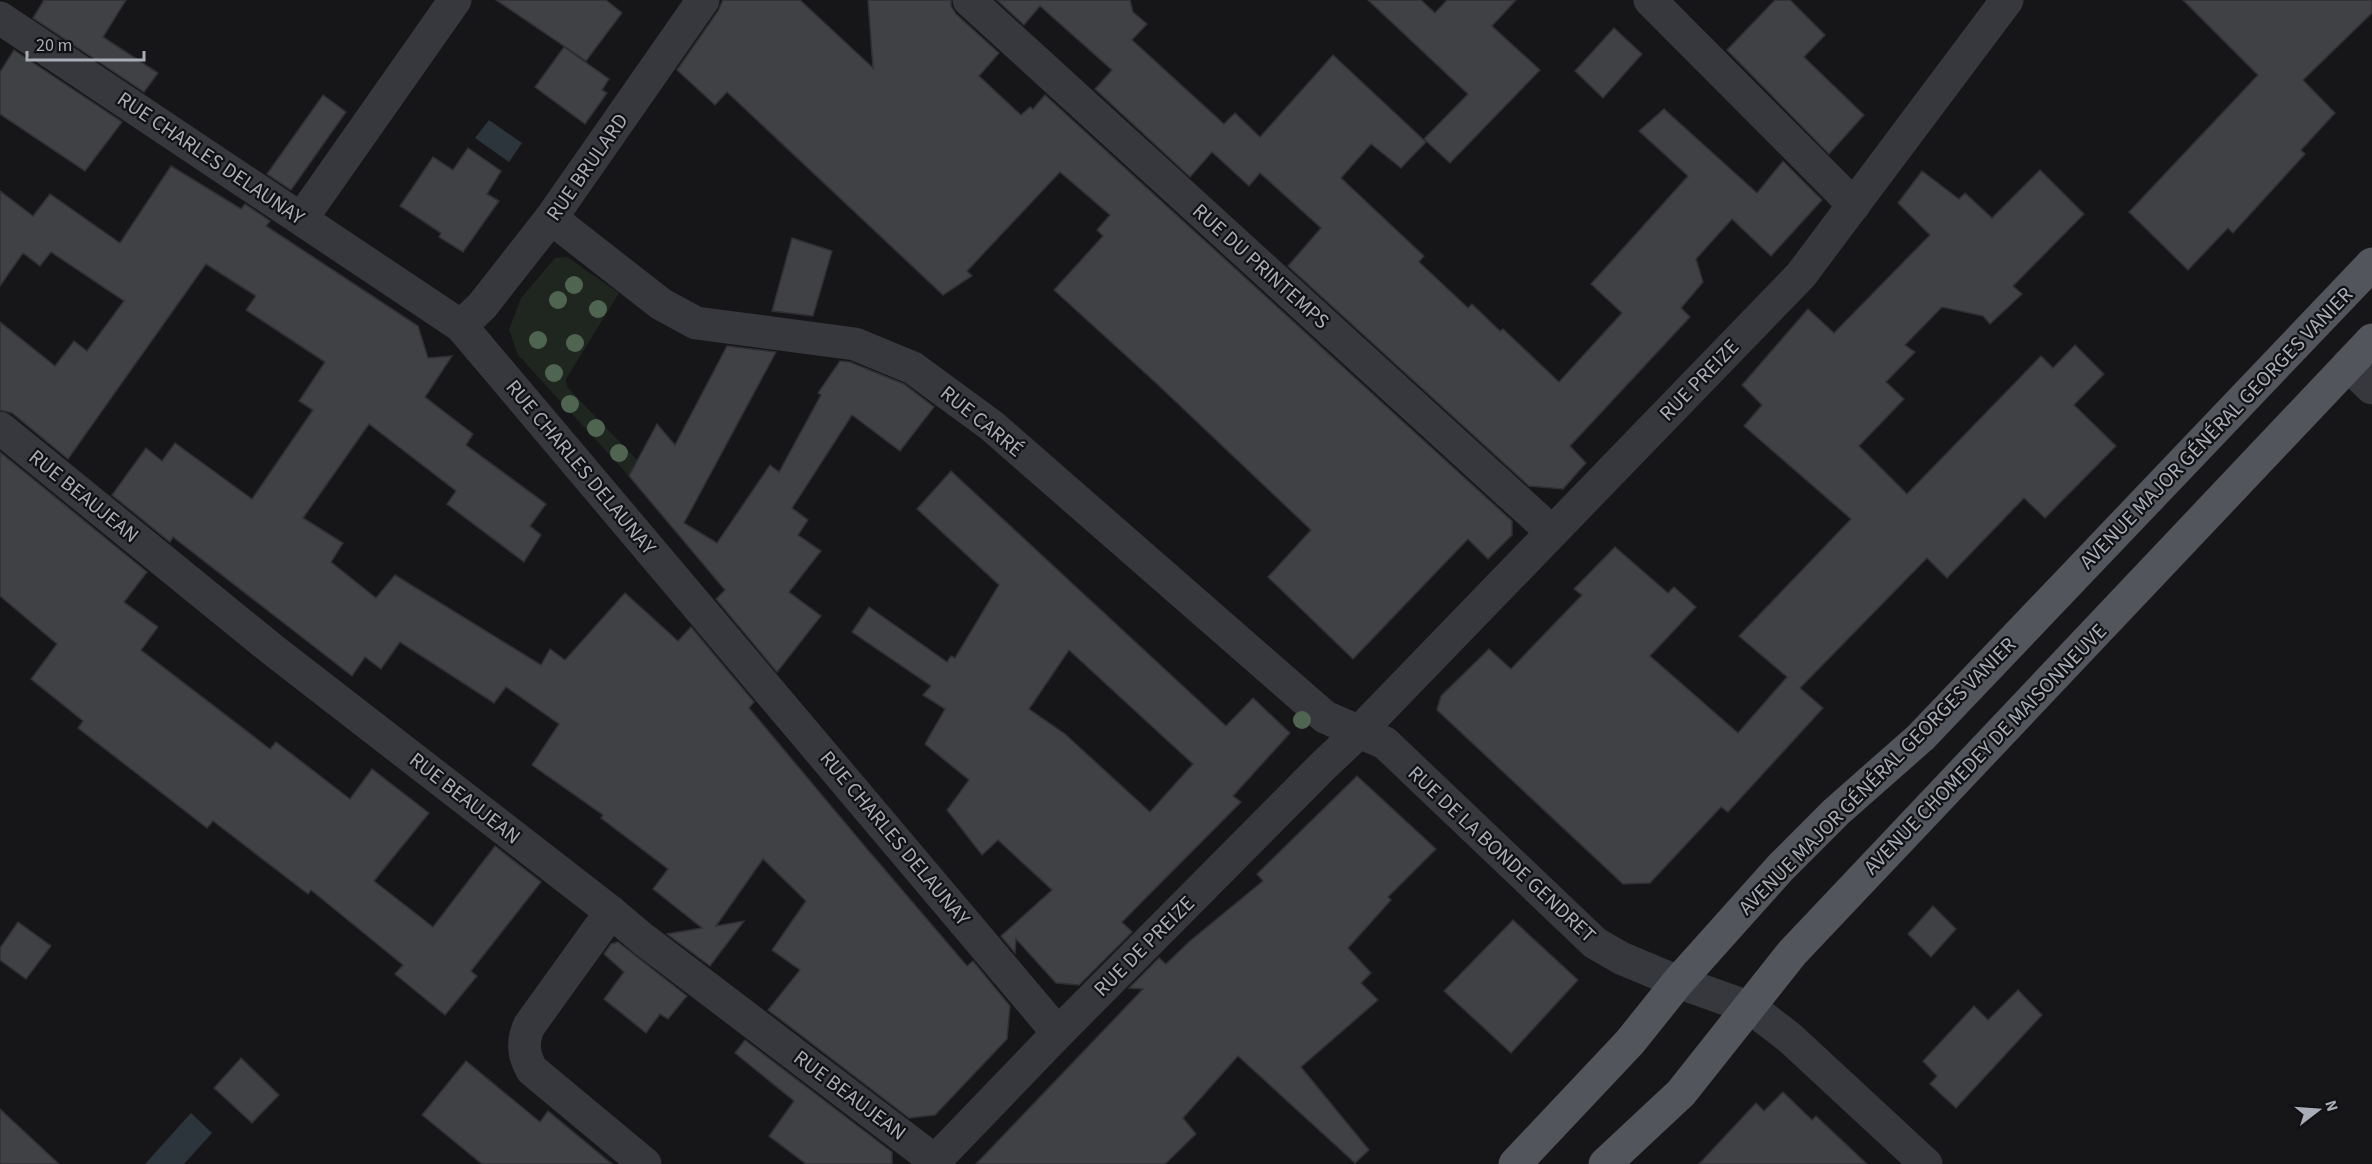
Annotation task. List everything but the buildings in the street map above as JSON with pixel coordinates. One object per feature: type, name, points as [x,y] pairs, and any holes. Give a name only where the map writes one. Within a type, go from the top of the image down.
[{"type":"main road","name":"AVENUE MAJOR GÉNÉRAL GEORGES VANIER","points":[[1515,1164],[1630,1042],[1678,982],[1781,867],[1836,812],[1922,737],[2372,264]]},
{"type":"main road","name":"AVENUE CHOMEDEY DE MAISONNEUVE","points":[[1605,1164],[1681,1093],[1792,953],[2372,340]]},
{"type":"street","points":[[302,218],[455,0]]},
{"type":"street","name":"RUE BRULARD","points":[[461,326],[482,306],[551,218],[703,0]]},
{"type":"street","name":"RUE DU PRINTEMPS","points":[[969,0],[1552,532]]},
{"type":"street","points":[[1650,0],[1854,205]]},
{"type":"street","name":"RUE PREIZE","points":[[1359,732],[1801,275],[2007,0]]},
{"type":"street","name":"RUE CHARLES DELAUNAY","points":[[0,18],[461,326],[1058,1033]]},
{"type":"street","name":"RUE CARRÉ","points":[[551,218],[661,304],[696,323],[855,344],[913,368],[992,426],[1325,717],[1359,732]]},
{"type":"street","points":[[2348,365],[2372,388]]},
{"type":"street","name":"RUE BEAUJEAN","points":[[0,428],[273,650],[643,939],[934,1162]]},
{"type":"street","name":"RUE DE LA BONDE GENDRET","points":[[1359,732],[1385,743],[1595,943],[1621,958],[1678,982],[1750,1008],[1790,1038],[1926,1164]]},
{"type":"street","name":"RUE DE PREIZE","points":[[934,1162],[1058,1033],[1359,732]]},
{"type":"street","points":[[611,912],[529,1026],[524,1037],[525,1058],[538,1075],[645,1164]]},
{"type":"shaded area","points":[[489,120],[522,143],[509,162],[475,138]]},
{"type":"shaded area","points":[[567,257],[619,293],[566,379],[567,387],[637,460],[629,476],[518,355],[509,330],[521,298],[555,258]]},
{"type":"shaded area","points":[[191,1113],[212,1133],[184,1164],[145,1164]]}]
